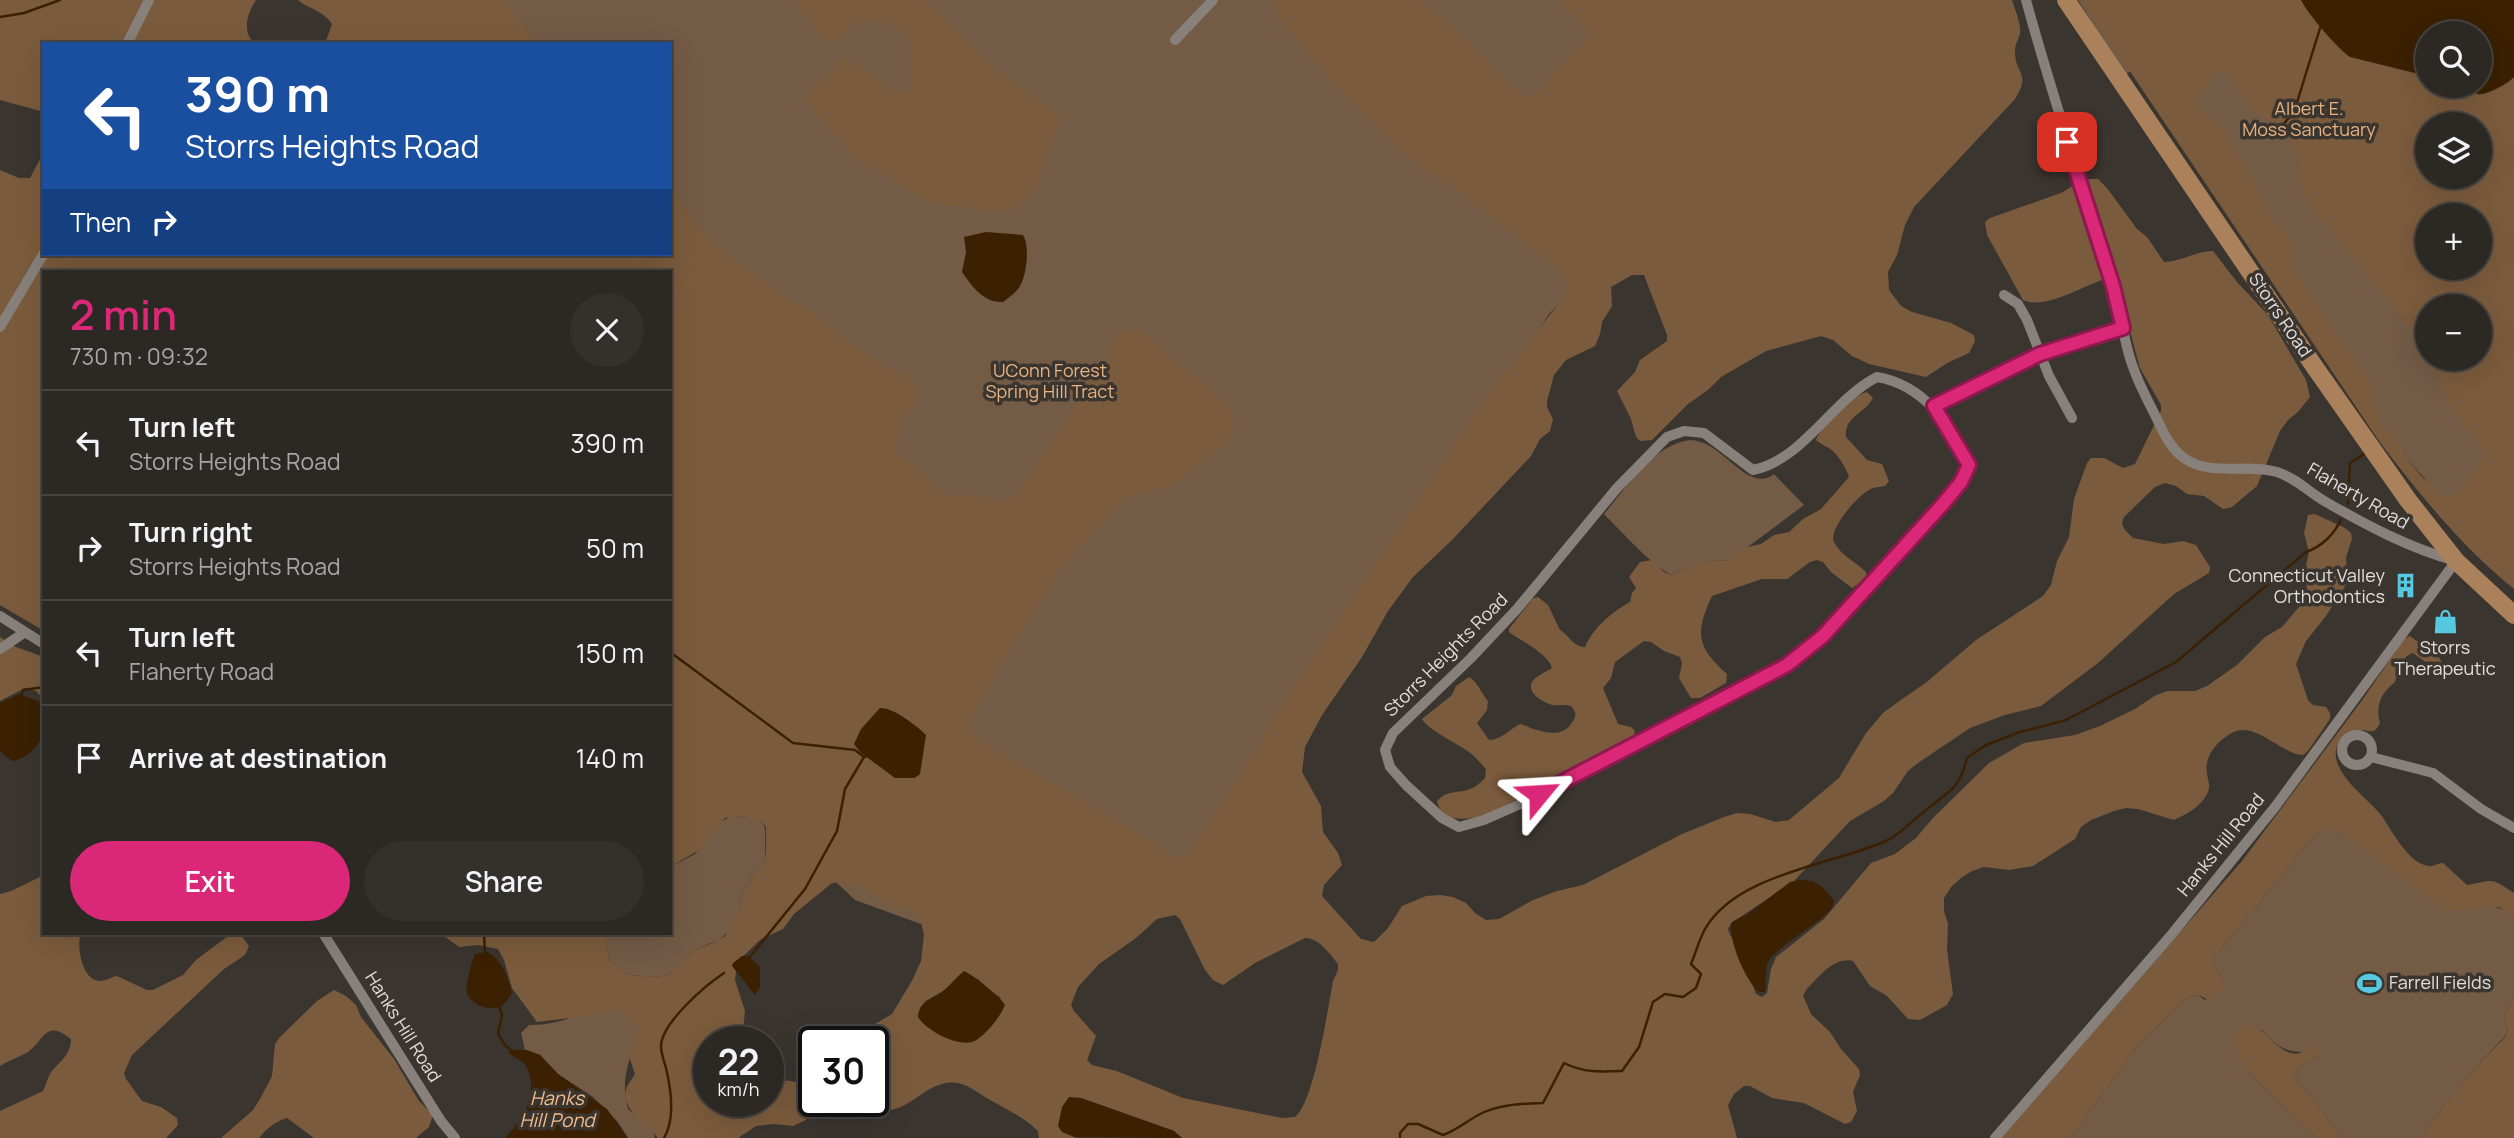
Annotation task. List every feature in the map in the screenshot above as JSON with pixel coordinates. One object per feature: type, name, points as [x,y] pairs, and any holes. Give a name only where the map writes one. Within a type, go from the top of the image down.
[{"type":"main road","name":"Storrs Road","points":[[2066,0],[2407,499],[2456,561],[2514,615]]},
{"type":"street","points":[[128,42],[149,0]]},
{"type":"street","points":[[1175,40],[1213,0]]},
{"type":"street","name":"Flaherty Road","points":[[2026,0],[2043,64],[2113,286],[2128,352],[2161,428],[2183,458],[2215,468],[2253,468],[2275,472],[2298,481],[2322,500],[2396,541],[2456,561]]},
{"type":"street","points":[[0,327],[42,256]]},
{"type":"street","points":[[2004,295],[2018,304],[2049,376],[2072,418]]},
{"type":"street","points":[[1934,406],[2040,354],[2123,328]]},
{"type":"street","name":"Storrs Heights Road","points":[[1877,377],[1896,380],[1934,406],[1969,465],[1961,482],[1823,636],[1787,665],[1518,805],[1484,820],[1459,827],[1441,818],[1390,767],[1385,750],[1393,733],[1480,649],[1517,609],[1617,488],[1667,438],[1685,431],[1704,433],[1753,470],[1768,467],[1788,454],[1859,386],[1877,377]]},
{"type":"street","name":"Hanks Hill Road","points":[[1995,1138],[2172,934],[2275,807],[2456,561]]},
{"type":"street","points":[[0,616],[42,643]]},
{"type":"street","points":[[0,649],[25,632]]},
{"type":"street","points":[[2371,757],[2433,773],[2514,828]]},
{"type":"street","name":"Hanks Hill Road","points":[[324,935],[441,1121],[455,1138]]},
{"type":"green space","points":[[0,0],[256,0],[247,23],[248,35],[254,42],[42,42],[42,111],[0,100]]},
{"type":"green space","points":[[298,0],[505,0],[535,42],[326,42],[332,24],[325,16]]},
{"type":"green space","name":"UConn Forest Spring Hill Tract","points":[[376,0],[1665,0],[1730,128],[1549,314],[1234,794],[1156,894],[1044,969],[855,900],[820,867],[670,270],[672,42],[401,42]]},
{"type":"green space","points":[[796,0],[924,0],[999,72],[1055,112],[1060,123],[1034,194],[1009,212],[983,212],[972,207],[940,205],[922,198],[852,155],[840,139],[821,122],[805,100],[805,93],[832,73],[838,62],[844,59],[857,64],[895,93],[908,92],[912,80],[908,36],[885,22],[857,21],[839,39],[827,41],[817,34],[816,28],[803,14]]},
{"type":"green space","points":[[1269,0],[1418,0],[1456,29],[1526,97],[1539,92],[1550,74],[1582,45],[1588,33],[1559,0],[2012,0],[2019,21],[2015,58],[2022,78],[2020,90],[2015,99],[1914,207],[1888,272],[1889,290],[1901,306],[1912,312],[1951,323],[1974,335],[1975,341],[1969,353],[1926,377],[1869,364],[1852,356],[1833,340],[1821,336],[1766,351],[1721,377],[1688,404],[1652,440],[1640,441],[1617,391],[1635,372],[1640,360],[1667,341],[1667,335],[1644,275],[1632,275],[1611,287],[1612,306],[1602,322],[1595,346],[1566,360],[1554,375],[1547,401],[1553,419],[1550,431],[1540,439],[1531,456],[1413,577],[1388,611],[1362,657],[1322,715],[1305,747],[1302,772],[1321,806],[1323,832],[1338,853],[1342,865],[1324,885],[1322,896],[1361,939],[1374,942],[1388,928],[1402,906],[1426,896],[1453,897],[1466,903],[1486,920],[1499,919],[1533,900],[1583,885],[1682,834],[1724,817],[1737,813],[1776,822],[1789,820],[1839,778],[1866,733],[1884,712],[1928,681],[1976,640],[2043,596],[2051,585],[2057,561],[2069,537],[2074,499],[2087,463],[2091,458],[2104,458],[2123,468],[2135,464],[2161,411],[2161,405],[2140,368],[2123,305],[2107,284],[2102,280],[2052,300],[2023,300],[1987,235],[1985,222],[1990,218],[2061,193],[2085,179],[2098,179],[2107,188],[2164,262],[2213,251],[2268,315],[2306,380],[2310,397],[2280,431],[2257,486],[2232,507],[2223,509],[2204,496],[2187,494],[2176,486],[2165,483],[2155,487],[2124,517],[2124,529],[2133,538],[2164,544],[2183,541],[2196,545],[2210,567],[2209,573],[2174,594],[2098,663],[2041,706],[1970,728],[1918,763],[1908,771],[1884,801],[1850,821],[1792,883],[1731,923],[1728,929],[1730,935],[1738,946],[1756,994],[1762,997],[1767,993],[1776,957],[1824,919],[1871,863],[1895,854],[1916,838],[1989,763],[2024,743],[2075,735],[2100,726],[2156,695],[2168,691],[2195,691],[2207,686],[2237,665],[2265,637],[2282,627],[2299,607],[2307,589],[2305,570],[2309,552],[2304,533],[2308,515],[2315,514],[2345,528],[2351,533],[2352,539],[2346,557],[2347,583],[2306,641],[2296,664],[2308,700],[2313,705],[2326,707],[2330,719],[2303,755],[2248,731],[2239,730],[2225,737],[2212,750],[2207,761],[2209,786],[2204,799],[2174,820],[2138,809],[2114,811],[2091,820],[2081,827],[2075,839],[2033,866],[2009,870],[1984,867],[1961,878],[1944,898],[1953,994],[1947,1005],[1920,1020],[1908,1019],[1887,996],[1870,986],[1853,961],[1839,962],[1827,969],[1803,996],[1811,1014],[1830,1032],[1859,1069],[1860,1075],[1853,1092],[1857,1111],[1851,1122],[1845,1124],[1804,1103],[1772,1098],[1750,1086],[1744,1086],[1734,1094],[1728,1105],[1737,1138],[1182,1138],[1174,1131],[1081,1098],[1074,1137],[1079,1138],[1039,1138],[1038,1131],[1022,1118],[963,1084],[956,1083],[935,1086],[902,1106],[889,1110],[889,1026],[873,1026],[892,1014],[913,979],[921,961],[924,935],[921,922],[914,912],[884,901],[868,890],[844,882],[832,883],[794,914],[783,929],[760,940],[737,962],[735,980],[745,1011],[744,1026],[693,1026],[693,1117],[784,1117],[784,1080],[798,1082],[798,1117],[810,1117],[793,1126],[756,1126],[738,1138],[658,1138],[631,1110],[625,1097],[635,1074],[629,1056],[637,1026],[624,1013],[611,1010],[537,1022],[512,988],[498,949],[478,945],[459,947],[443,935],[605,935],[609,960],[625,973],[655,977],[668,975],[694,950],[725,936],[739,911],[743,892],[766,858],[766,827],[762,822],[744,816],[725,818],[699,850],[672,866],[672,270],[42,270],[42,630],[0,605],[0,170],[19,178],[30,178],[42,156],[42,256],[672,256],[672,192],[706,235],[726,254],[783,295],[817,315],[848,342],[887,367],[906,375],[915,386],[917,398],[903,419],[899,431],[899,457],[916,466],[946,495],[979,495],[998,502],[1005,501],[1016,493],[1105,364],[1111,345],[1119,335],[1130,329],[1143,330],[1172,360],[1195,375],[1233,414],[1235,426],[1225,445],[1209,455],[1175,485],[1125,498],[1060,569],[978,703],[970,727],[976,738],[987,745],[1154,842],[1170,855],[1183,858],[1204,831],[1300,677],[1476,410],[1559,303],[1568,286],[1553,264],[1406,155],[1331,82],[1286,28]],"holes":[[[880,708],[898,713],[926,735],[920,774],[895,778],[860,752],[861,729]],[[1175,915],[1180,919],[1205,970],[1213,980],[1223,985],[1255,963],[1305,938],[1328,951],[1338,964],[1314,1075],[1302,1108],[1295,1117],[1282,1118],[1183,1098],[1117,1071],[1092,1065],[1087,1060],[1096,1036],[1071,1005],[1078,987],[1099,964],[1136,938],[1157,919]],[[978,979],[989,991],[1000,997],[1002,1011],[988,1030],[924,1002],[943,991]]]},
{"type":"green space","name":"Albert E. Moss Sanctuary","points":[[2078,0],[2514,0],[2514,581],[2404,455],[2373,424],[2132,70],[2125,75]]},
{"type":"green space","name":"Albert E. Moss Sanctuary","points":[[2082,0],[2301,0],[2342,51],[2383,66],[2415,74],[2415,98],[2492,98],[2492,91],[2507,84],[2514,77],[2514,589],[2477,556],[2410,481],[2379,441]],"holes":[[[2223,71],[2252,111],[2271,122],[2287,137],[2297,153],[2299,184],[2311,207],[2415,334],[2415,294],[2492,294],[2492,371],[2434,371],[2450,406],[2483,452],[2483,459],[2460,490],[2448,496],[2442,495],[2422,477],[2381,424],[2370,379],[2342,343],[2293,267],[2293,248],[2285,230],[2270,216],[2264,198],[2237,154],[2229,135],[2197,106],[2196,100],[2205,91],[2210,80]]]},
{"type":"green space","points":[[1867,392],[1873,398],[1848,424],[1846,437],[1867,460],[1882,464],[1889,481],[1885,486],[1871,489],[1858,499],[1839,522],[1833,537],[1841,551],[1866,572],[1866,579],[1852,588],[1831,572],[1823,562],[1817,560],[1787,579],[1762,579],[1712,596],[1703,620],[1702,638],[1709,655],[1727,674],[1726,683],[1700,698],[1691,698],[1679,678],[1682,663],[1680,657],[1644,641],[1615,662],[1611,678],[1603,688],[1618,724],[1631,727],[1635,731],[1633,737],[1588,765],[1483,816],[1462,819],[1444,813],[1437,801],[1445,795],[1476,786],[1485,778],[1486,769],[1471,754],[1436,732],[1422,719],[1452,695],[1456,686],[1469,677],[1488,701],[1487,710],[1477,723],[1489,740],[1498,738],[1521,724],[1556,733],[1569,727],[1574,719],[1575,713],[1571,706],[1549,704],[1531,690],[1532,682],[1552,668],[1540,652],[1509,632],[1533,598],[1538,597],[1548,605],[1560,630],[1574,643],[1585,647],[1604,621],[1630,602],[1636,588],[1629,577],[1640,562],[1653,560],[1664,572],[1672,575],[1693,564],[1712,560],[1729,561],[1743,548],[1761,544],[1774,535],[1789,532],[1803,519],[1821,509],[1849,477],[1835,453],[1816,440],[1839,412]]},
{"type":"green space","points":[[1690,440],[1713,448],[1754,478],[1764,479],[1774,474],[1804,505],[1729,561],[1712,560],[1687,567],[1672,575],[1646,556],[1604,514],[1652,458],[1676,444]]},
{"type":"green space","points":[[2410,636],[2433,651],[2443,665],[2435,669],[2413,653],[2405,658],[2395,682],[2380,700],[2380,723],[2377,728],[2372,731],[2355,731],[2341,739],[2337,746],[2338,765],[2414,859],[2428,866],[2443,863],[2467,885],[2488,881],[2500,884],[2514,893],[2514,918],[2499,907],[2459,911],[2444,909],[2344,834],[2331,829],[2325,830],[2313,837],[2215,956],[2213,965],[2224,981],[2224,987],[2209,1000],[2198,995],[2188,997],[2137,1046],[2071,1138],[2001,1138],[2242,861],[2363,699],[2404,639]]},
{"type":"green space","points":[[0,637],[16,647],[42,656],[42,698],[36,691],[25,688],[0,701]]},
{"type":"green space","points":[[732,816],[755,818],[761,821],[765,832],[766,858],[743,892],[739,911],[729,931],[719,940],[694,950],[668,975],[655,977],[625,973],[609,960],[605,935],[672,935],[672,866],[695,854],[720,822]]},
{"type":"green space","name":"Farrell Fields","points":[[2327,828],[2333,828],[2487,907],[2502,909],[2514,918],[2514,997],[2504,1017],[2508,1029],[2506,1035],[2473,1070],[2419,1138],[2343,1138],[2293,1075],[2302,1064],[2319,1055],[2282,1048],[2262,1030],[2244,1065],[2254,1078],[2317,1138],[2071,1138],[2137,1046],[2188,997],[2198,995],[2205,1000],[2224,981],[2213,965],[2215,956],[2313,837]]},
{"type":"green space","points":[[42,876],[42,935],[81,935],[79,946],[85,969],[94,979],[102,981],[117,976],[147,990],[153,990],[183,975],[196,960],[229,935],[241,935],[249,946],[245,955],[224,969],[132,1055],[124,1073],[142,1101],[161,1107],[177,1118],[178,1125],[166,1138],[0,1138],[0,1111],[43,1091],[50,1074],[66,1054],[71,1039],[55,1030],[50,1031],[32,1049],[0,1066],[0,894]]},
{"type":"green space","points":[[334,990],[356,1005],[361,1017],[394,1059],[419,1101],[433,1115],[429,1127],[416,1138],[314,1138],[287,1118],[272,1126],[259,1138],[221,1138],[253,1110],[260,1099],[272,1076],[275,1044],[279,1038],[317,1001]]},
{"type":"green space","points":[[2514,997],[2514,1138],[2419,1138],[2473,1070],[2506,1036],[2508,1029],[2504,1017]]},
{"type":"green space","points":[[604,999],[641,1022],[628,1065],[626,1096],[628,1109],[651,1127],[655,1138],[628,1138],[618,1122],[593,1097],[558,1074],[540,1055],[525,1050],[521,1033],[529,1025],[569,1018]]},
{"type":"green space","points":[[2247,1024],[2292,1053],[2301,1053],[2315,1046],[2321,1053],[2302,1064],[2293,1075],[2343,1138],[2317,1138],[2254,1078],[2231,1040]]},
{"type":"water","points":[[2301,0],[2514,0],[2514,77],[2492,90],[2492,21],[2415,21],[2415,73],[2350,57],[2338,47]]},
{"type":"water","points":[[986,232],[1023,235],[1025,240],[1027,260],[1022,281],[1017,290],[1003,302],[984,297],[962,272],[966,252],[964,237]]},
{"type":"water","points":[[19,694],[38,701],[42,706],[40,741],[32,751],[17,760],[12,761],[0,751],[0,703]]},
{"type":"water","points":[[880,708],[898,714],[926,735],[920,774],[915,778],[895,778],[860,752],[854,744],[861,729]]},
{"type":"water","points":[[1811,881],[1823,888],[1834,901],[1832,908],[1770,959],[1766,968],[1765,992],[1759,992],[1739,959],[1732,938],[1732,922],[1748,914],[1790,882]]},
{"type":"water","points":[[487,952],[500,964],[512,993],[497,1008],[486,1008],[477,1004],[467,993],[475,954]]},
{"type":"water","points":[[742,956],[748,956],[760,967],[760,987],[755,995],[732,966]]},
{"type":"water","points":[[964,971],[1005,1005],[986,1032],[976,1040],[965,1043],[942,1036],[927,1027],[918,1017],[926,1001],[942,992]]},
{"type":"water","name":"Hanks Hill Pond","points":[[527,1050],[540,1055],[558,1074],[607,1109],[628,1138],[505,1138],[524,1114],[531,1095],[530,1076],[526,1066],[508,1052]]},
{"type":"water","points":[[1069,1097],[1081,1098],[1174,1131],[1182,1138],[1074,1137],[1062,1132],[1058,1126],[1062,1107]]},
{"type":"waterway","points":[[0,17],[24,13],[60,0]]},
{"type":"waterway","points":[[2279,129],[2294,112],[2321,25]]},
{"type":"waterway","points":[[2348,504],[2350,463],[2365,453]]},
{"type":"waterway","points":[[1400,1138],[1400,1133],[1408,1124],[1418,1124],[1443,1135],[1489,1110],[1543,1103],[1564,1063],[1600,1072],[1622,1071],[1639,1047],[1653,1002],[1665,994],[1683,997],[1696,988],[1701,974],[1691,964],[1705,929],[1720,910],[1763,883],[1888,840],[1952,789],[1961,777],[1967,758],[1986,745],[2017,733],[2066,720],[2176,662],[2306,552],[2327,539],[2341,519]]},
{"type":"waterway","points":[[672,653],[793,743],[855,750],[864,757]]},
{"type":"waterway","points":[[22,694],[23,690],[42,687]]},
{"type":"waterway","points":[[749,958],[805,889],[837,831],[845,789],[867,756]]},
{"type":"waterway","points":[[484,935],[485,953]]},
{"type":"waterway","points":[[664,1138],[670,1122],[671,1103],[661,1049],[663,1036],[686,1005],[724,973]]},
{"type":"waterway","points":[[499,1006],[502,1015],[498,1034],[513,1052]]},
{"type":"place","name":"Connecticut Valley Orthodontics","points":[[2405,586]]},
{"type":"place","name":"Storrs Therapeutic","points":[[2445,621]]},
{"type":"place","name":"Farrell Fields","points":[[2369,983]]},
{"type":"route","points":[[1539,794],[1787,665],[1823,636],[1961,482],[1969,465],[1934,406],[2040,354],[2123,328],[2113,286],[2067,142]]}]
